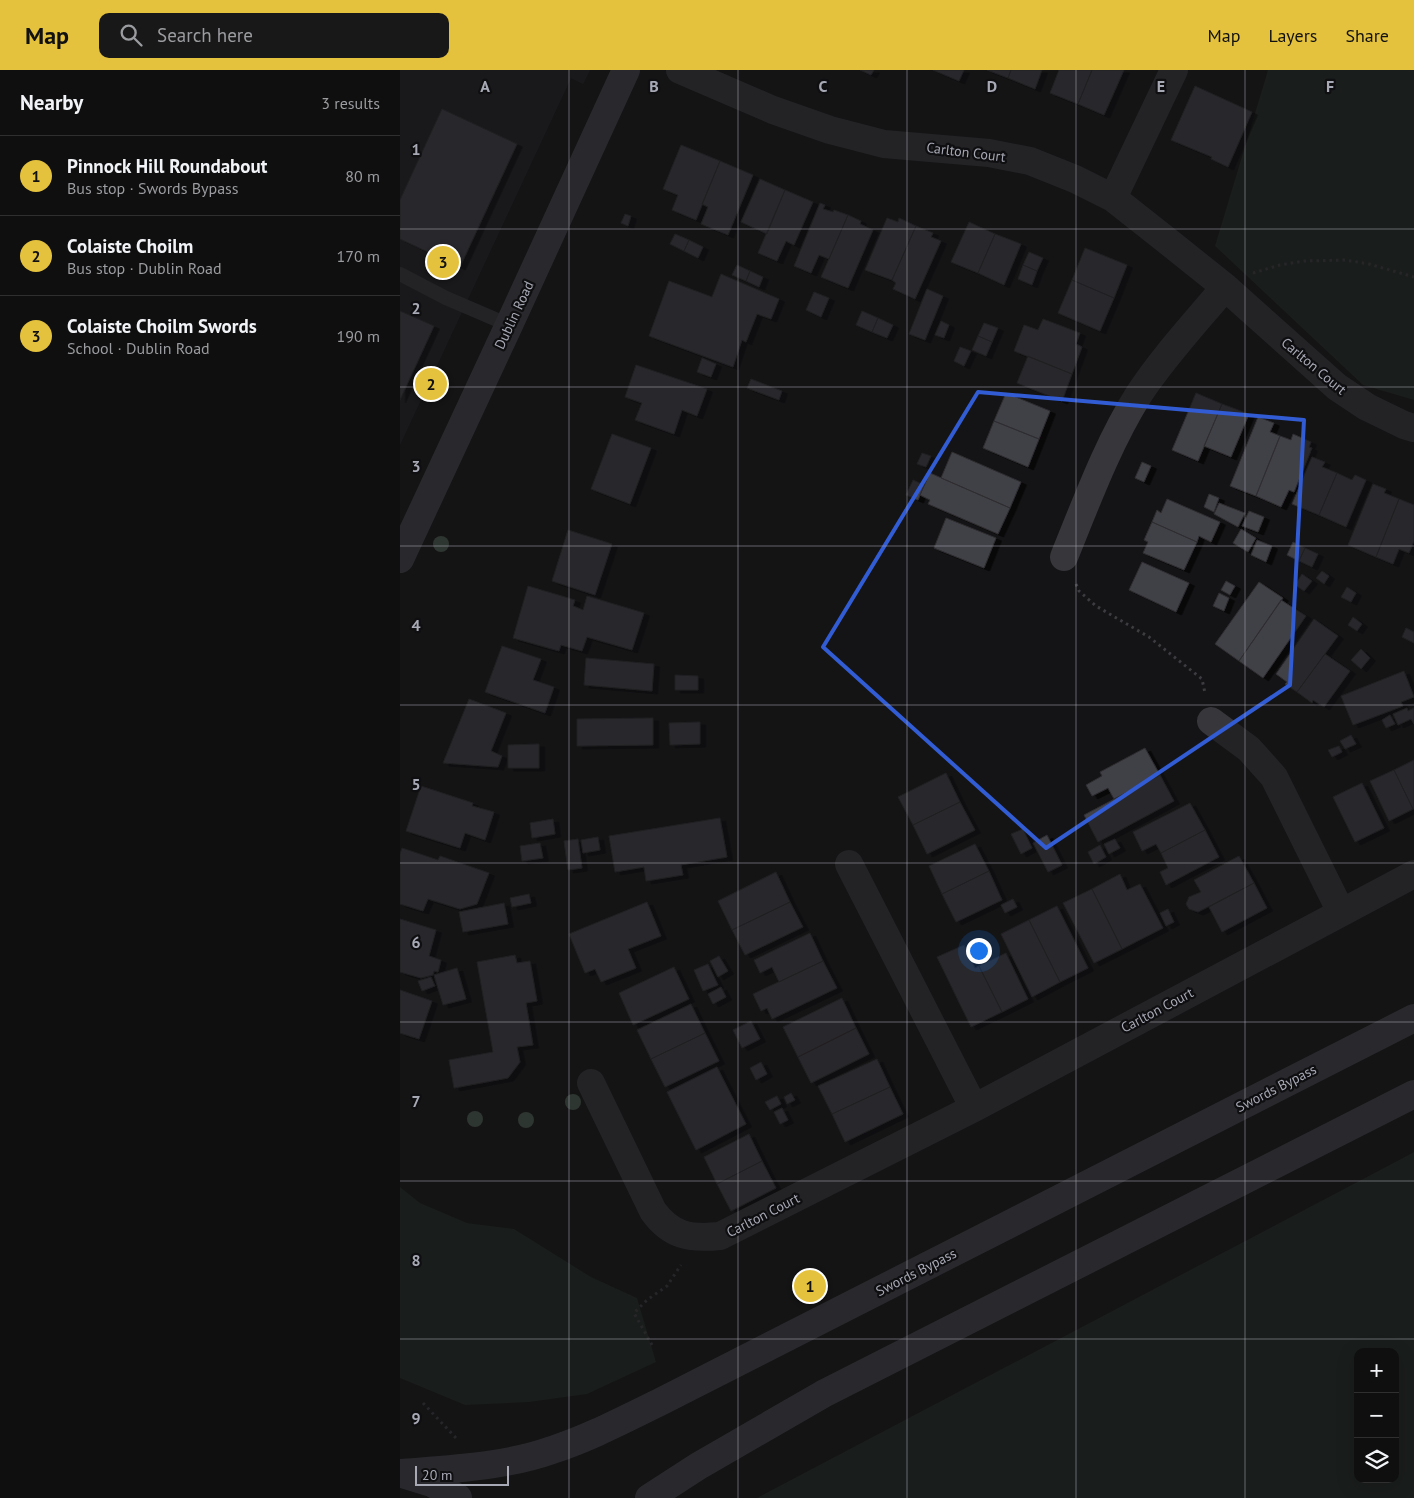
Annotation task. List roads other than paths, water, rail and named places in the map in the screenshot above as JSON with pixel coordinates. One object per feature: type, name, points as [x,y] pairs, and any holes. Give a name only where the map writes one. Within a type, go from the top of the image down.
[{"type":"main road","name":"Dublin Road","points":[[400,559],[626,70]]},
{"type":"main road","name":"Swords Bypass","points":[[400,1473],[481,1466],[511,1461],[551,1451],[597,1432],[658,1403],[1414,1018]]},
{"type":"main road","points":[[649,1498],[700,1465],[824,1394],[1414,1094]]},
{"type":"main road","points":[[400,1473],[432,1483],[458,1498]]},
{"type":"street","name":"Carlton Court","points":[[680,70],[773,110],[830,130],[884,144],[989,153],[1030,161],[1075,179],[1113,198],[1225,287],[1337,387],[1367,407],[1404,426],[1414,428]]},
{"type":"street","points":[[1113,198],[1174,70]]},
{"type":"street","points":[[1064,557],[1093,486],[1115,439],[1139,395],[1164,360],[1225,287]]},
{"type":"street","points":[[1211,721],[1249,749],[1274,777],[1342,912]]},
{"type":"street","points":[[849,864],[974,1108]]},
{"type":"street","name":"Carlton Court","points":[[591,1083],[654,1211],[662,1223],[675,1231],[689,1236],[704,1238],[720,1236],[974,1108],[1414,874]]},
{"type":"lane","points":[[400,274],[446,298],[509,325]]},
{"type":"place","name":"Colaiste Choilm Swords","points":[[443,262]]},
{"type":"place","name":"Colaiste Choilm","points":[[431,384]]},
{"type":"place","name":"Pinnock Hill Roundabout","points":[[810,1286]]}]
